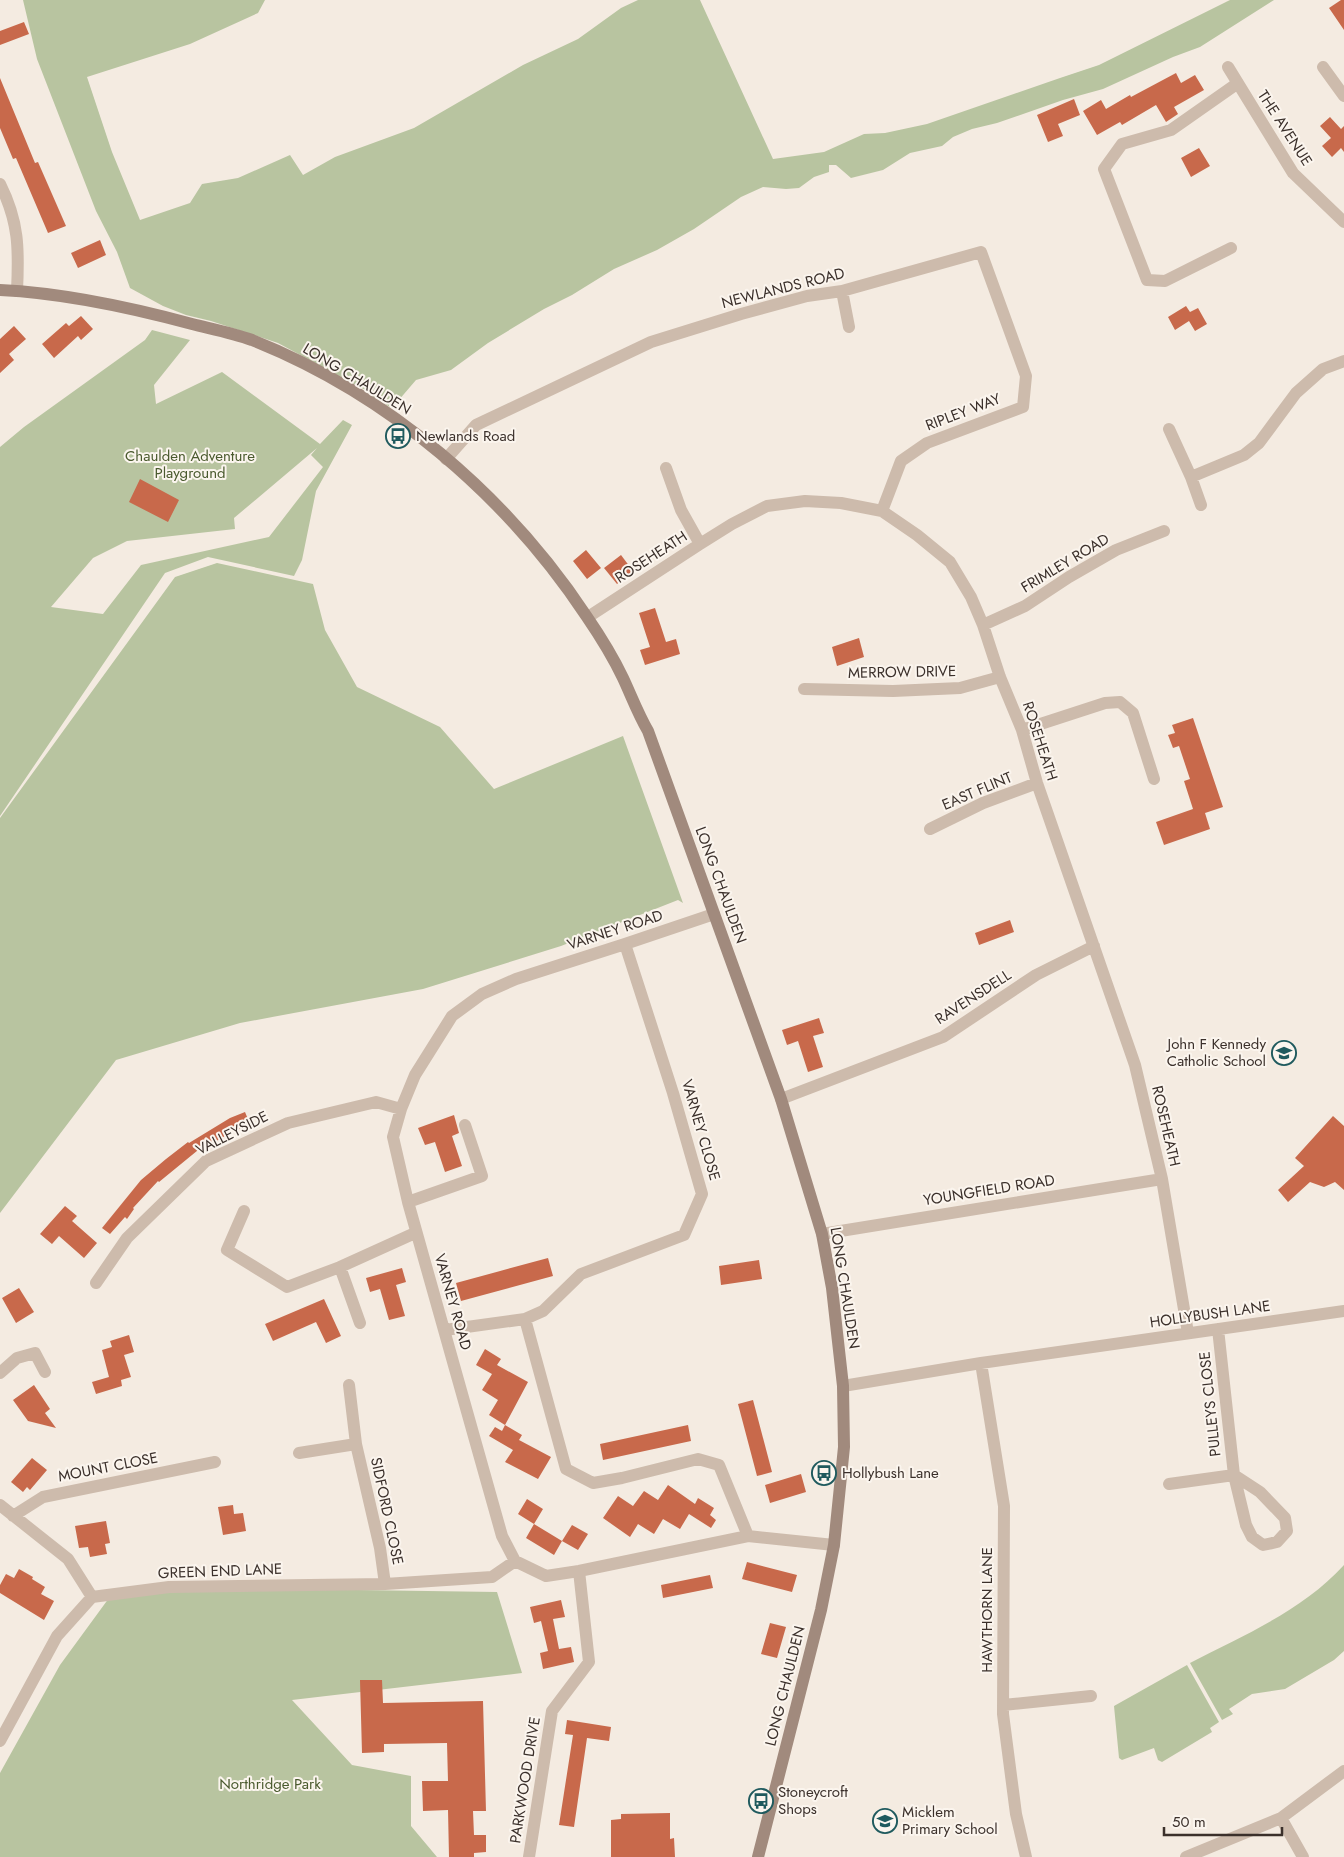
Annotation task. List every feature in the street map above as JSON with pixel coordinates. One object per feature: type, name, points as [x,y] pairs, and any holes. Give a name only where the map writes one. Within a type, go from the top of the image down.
[{"type":"street","name":"THE AVENUE","points":[[1228,67],[1293,173],[1344,222]]},
{"type":"street","points":[[1323,67],[1344,96]]},
{"type":"street","points":[[1231,248],[1165,281],[1147,280],[1104,170],[1122,144],[1171,130],[1238,83]]},
{"type":"street","points":[[0,184],[10,203],[16,226],[18,249],[17,291]]},
{"type":"street","name":"NEWLANDS ROAD","points":[[446,459],[476,425],[651,342],[788,301],[842,291],[981,252]]},
{"type":"street","name":"RIPLEY WAY","points":[[882,511],[901,461],[927,443],[1023,407],[1026,376],[981,252]]},
{"type":"street","name":"LONG CHAULDEN","points":[[0,290],[74,298],[139,310],[251,340],[305,365],[357,394],[411,430],[476,484],[524,534],[588,617],[622,676],[648,731],[781,1099],[822,1234],[832,1288],[843,1386],[844,1447],[834,1545],[822,1610],[758,1857]]},
{"type":"street","points":[[842,291],[850,327]]},
{"type":"street","points":[[1191,477],[1244,455],[1252,449],[1259,443],[1296,393],[1323,369],[1344,361]]},
{"type":"street","points":[[1169,429],[1191,477],[1201,505]]},
{"type":"street","points":[[666,468],[681,510],[700,544]]},
{"type":"street","name":"ROSEHEATH","points":[[588,617],[732,524],[767,506],[805,501],[841,503],[882,511],[917,534],[950,562],[971,597],[983,625],[1000,677],[1022,730],[1037,783],[1135,1065],[1162,1179],[1188,1333]]},
{"type":"street","name":"FRIMLEY ROAD","points":[[983,625],[1025,606],[1069,577],[1116,550],[1164,531]]},
{"type":"street","name":"MERROW DRIVE","points":[[804,689],[893,691],[960,688],[1000,677]]},
{"type":"street","points":[[1022,730],[1105,703],[1120,702],[1133,713],[1154,779]]},
{"type":"street","name":"EAST FLINT","points":[[930,829],[982,804],[1037,783]]},
{"type":"street","name":"VARNEY ROAD","points":[[515,1561],[502,1536],[408,1202],[393,1137],[401,1109],[415,1075],[452,1016],[482,994],[516,978],[714,914]]},
{"type":"street","name":"VARNEY CLOSE","points":[[525,1319],[543,1311],[581,1274],[684,1235],[702,1194],[673,1093],[625,944]]},
{"type":"street","name":"RAVENSDELL","points":[[781,1099],[943,1037],[1036,975],[1094,946]]},
{"type":"street","name":"VALLEYSIDE","points":[[96,1283],[127,1238],[206,1161],[288,1123],[376,1102],[401,1109]]},
{"type":"street","points":[[408,1202],[482,1176],[465,1125]]},
{"type":"street","name":"YOUNGFIELD ROAD","points":[[822,1234],[1162,1179]]},
{"type":"street","points":[[244,1211],[227,1250],[288,1287],[340,1267],[416,1233]]},
{"type":"street","points":[[340,1267],[360,1323]]},
{"type":"street","name":"HOLLYBUSH LANE","points":[[843,1386],[1344,1311]]},
{"type":"street","points":[[445,1330],[525,1319],[566,1470],[593,1483],[622,1478],[698,1459],[719,1465],[748,1536]]},
{"type":"street","name":"PULLEYS CLOSE","points":[[1169,1484],[1234,1475],[1260,1492],[1285,1518],[1287,1531],[1277,1542],[1263,1545],[1252,1537],[1246,1526],[1234,1475],[1218,1329]]},
{"type":"street","points":[[0,1373],[16,1358],[35,1353],[45,1372]]},
{"type":"street","name":"HAWTHORN LANE","points":[[981,1364],[1004,1506],[1003,1705],[1016,1814],[1026,1857]]},
{"type":"street","name":"SIDFORD CLOSE","points":[[349,1385],[356,1444],[380,1548],[385,1584]]},
{"type":"street","name":"SIDFORD CLOSE","points":[[299,1453],[356,1444]]},
{"type":"street","name":"MOUNT CLOSE","points":[[13,1516],[43,1497],[215,1462]]},
{"type":"street","points":[[0,1506],[68,1559],[92,1597],[58,1636],[0,1741]]},
{"type":"street","points":[[515,1561],[546,1576],[579,1571],[748,1536],[834,1545]]},
{"type":"street","name":"GREEN END LANE","points":[[92,1597],[169,1587],[385,1584],[492,1577],[515,1561]]},
{"type":"street","name":"PARKWOOD DRIVE","points":[[529,1857],[552,1711],[589,1662],[579,1571]]},
{"type":"street","points":[[1003,1705],[1091,1696]]},
{"type":"street","points":[[1186,1857],[1281,1818],[1344,1771]]},
{"type":"street","points":[[1281,1818],[1303,1857]]},
{"type":"green space","points":[[23,0],[265,0],[258,13],[190,44],[87,77],[112,152],[140,220],[190,203],[202,184],[238,178],[290,155],[303,175],[335,157],[414,128],[523,65],[578,39],[621,8],[638,0],[700,0],[773,159],[824,152],[864,134],[885,133],[927,124],[1099,65],[1230,0],[1274,0],[1200,47],[1173,57],[1103,89],[1063,100],[997,123],[972,129],[953,137],[942,146],[910,153],[883,170],[851,178],[836,165],[829,165],[829,172],[814,177],[799,188],[763,187],[741,197],[694,229],[657,250],[614,269],[572,295],[544,309],[488,343],[451,370],[416,380],[392,408],[368,395],[371,393],[278,343],[211,321],[186,315],[163,306],[130,288],[117,252],[96,211],[37,59]]},
{"type":"green space","name":"Chaulden Adventure Playground","points":[[152,330],[190,340],[154,385],[156,404],[222,372],[320,444],[343,420],[352,425],[316,491],[302,560],[294,576],[208,557],[165,573],[0,816],[0,447],[24,427],[145,340]],"holes":[[[317,448],[311,455],[323,467],[269,537],[141,565],[103,614],[51,607],[93,558],[127,541],[235,529],[234,518]]]},
{"type":"green space","points":[[217,563],[313,584],[325,630],[357,687],[440,727],[494,789],[623,736],[683,903],[678,900],[561,946],[423,989],[240,1023],[116,1060],[0,1213],[0,818],[175,577]]},
{"type":"green space","points":[[1344,1565],[1344,1651],[1334,1660],[1285,1689],[1252,1694],[1229,1709],[1233,1714],[1222,1720],[1190,1663],[1272,1621],[1291,1609],[1310,1596]]},
{"type":"green space","name":"Northridge Park","points":[[216,1588],[497,1592],[522,1673],[292,1700],[352,1765],[411,1776],[411,1826],[437,1857],[0,1857],[0,1773],[60,1665],[109,1598]]},
{"type":"green space","points":[[1187,1665],[1219,1722],[1210,1728],[1212,1732],[1162,1762],[1158,1760],[1154,1748],[1122,1760],[1119,1758],[1114,1706]]},
{"type":"building","points":[[1344,0],[1344,30],[1329,8]]},
{"type":"building","points":[[24,22],[29,34],[0,45],[0,31]]},
{"type":"building","points":[[1176,73],[1181,83],[1195,75],[1204,90],[1174,107],[1178,114],[1166,122],[1156,105],[1122,125],[1120,122],[1097,135],[1083,111],[1101,100],[1106,109]]},
{"type":"building","points":[[0,78],[35,163],[38,162],[66,226],[48,233],[16,158],[13,159],[0,128]]},
{"type":"building","points":[[1074,99],[1080,115],[1058,124],[1063,136],[1048,142],[1037,115]]},
{"type":"building","points":[[1330,117],[1341,129],[1344,126],[1344,152],[1341,148],[1332,157],[1322,146],[1331,138],[1320,126]]},
{"type":"building","points":[[1199,148],[1210,166],[1191,177],[1181,158]]},
{"type":"building","points":[[100,240],[106,255],[78,268],[71,253]]},
{"type":"building","points":[[1186,306],[1190,312],[1198,308],[1207,324],[1195,331],[1189,321],[1175,330],[1168,317]]},
{"type":"building","points":[[81,316],[93,329],[81,340],[78,336],[54,358],[42,344],[66,323],[69,326]]},
{"type":"building","points":[[14,326],[26,339],[9,354],[14,360],[0,373],[0,339]]},
{"type":"building","points":[[140,479],[179,500],[168,522],[129,502]]},
{"type":"building","points":[[586,550],[601,568],[587,579],[573,561]]},
{"type":"building","points":[[621,555],[633,571],[617,584],[604,568]]},
{"type":"building","points":[[655,608],[666,642],[676,639],[680,654],[645,665],[640,650],[650,647],[639,613]]},
{"type":"building","points":[[859,638],[864,657],[837,666],[832,647]]},
{"type":"building","points":[[1193,718],[1223,807],[1205,813],[1210,829],[1164,845],[1156,822],[1193,809],[1184,781],[1190,779],[1179,746],[1173,748],[1168,735],[1175,733],[1172,725]]},
{"type":"building","points":[[1010,920],[1014,932],[979,945],[975,933]]},
{"type":"building","points":[[819,1018],[824,1033],[813,1036],[823,1067],[808,1072],[798,1041],[787,1045],[782,1030]]},
{"type":"building","points":[[245,1112],[250,1124],[204,1148],[203,1146],[158,1181],[133,1208],[127,1219],[125,1217],[110,1234],[102,1228],[141,1180],[166,1159],[188,1142],[230,1118]]},
{"type":"building","points":[[454,1115],[459,1133],[452,1136],[462,1166],[445,1172],[435,1142],[425,1145],[418,1128]]},
{"type":"building","points":[[1333,1116],[1344,1126],[1344,1190],[1335,1182],[1324,1187],[1310,1182],[1288,1202],[1278,1190],[1304,1166],[1295,1158]]},
{"type":"building","points":[[65,1206],[77,1216],[72,1221],[97,1243],[84,1258],[59,1236],[52,1244],[40,1234]]},
{"type":"building","points":[[548,1258],[553,1276],[461,1301],[456,1283]]},
{"type":"building","points":[[759,1260],[762,1279],[721,1285],[719,1266]]},
{"type":"building","points":[[402,1268],[406,1282],[396,1285],[405,1316],[389,1320],[380,1289],[370,1292],[366,1278]]},
{"type":"building","points":[[19,1288],[34,1312],[16,1323],[2,1298]]},
{"type":"building","points":[[324,1299],[341,1336],[326,1343],[316,1322],[273,1341],[265,1324]]},
{"type":"building","points":[[129,1335],[134,1352],[124,1355],[131,1377],[121,1380],[122,1386],[96,1394],[92,1382],[109,1377],[102,1350],[112,1347],[110,1341]]},
{"type":"building","points":[[485,1349],[501,1359],[497,1365],[528,1382],[505,1425],[489,1415],[498,1400],[482,1390],[492,1374],[476,1365]]},
{"type":"building","points":[[34,1385],[50,1409],[45,1413],[56,1428],[28,1421],[13,1400]]},
{"type":"building","points":[[753,1400],[772,1472],[757,1476],[738,1404]]},
{"type":"building","points":[[505,1425],[522,1435],[519,1440],[551,1457],[538,1479],[505,1462],[513,1450],[489,1436],[495,1427],[502,1431]]},
{"type":"building","points":[[688,1425],[691,1441],[603,1460],[600,1444]]},
{"type":"building","points":[[32,1458],[47,1470],[30,1490],[27,1487],[23,1492],[11,1482]]},
{"type":"building","points":[[801,1474],[806,1492],[770,1503],[765,1485]]},
{"type":"building","points":[[668,1485],[695,1504],[698,1498],[714,1508],[710,1515],[716,1520],[711,1528],[689,1514],[680,1529],[663,1519],[654,1534],[638,1524],[630,1537],[603,1518],[618,1496],[633,1506],[644,1491],[658,1500]]},
{"type":"building","points":[[527,1499],[543,1509],[534,1524],[518,1514]]},
{"type":"building","points":[[233,1505],[234,1514],[243,1513],[246,1531],[223,1535],[218,1507]]},
{"type":"building","points":[[106,1521],[110,1543],[105,1544],[107,1554],[90,1557],[88,1547],[79,1548],[75,1526]]},
{"type":"building","points":[[534,1524],[562,1541],[554,1555],[526,1538]]},
{"type":"building","points":[[572,1525],[588,1534],[578,1550],[562,1541]]},
{"type":"building","points":[[747,1562],[797,1575],[792,1592],[742,1579]]},
{"type":"building","points":[[19,1569],[45,1587],[41,1594],[54,1601],[44,1620],[0,1593],[0,1585],[6,1574],[14,1578]]},
{"type":"building","points":[[710,1575],[713,1588],[663,1598],[661,1585]]},
{"type":"building","points":[[561,1600],[565,1617],[553,1619],[559,1649],[571,1647],[574,1662],[543,1669],[540,1653],[548,1651],[541,1621],[534,1623],[530,1607]]},
{"type":"building","points":[[770,1623],[786,1627],[777,1658],[761,1654]]},
{"type":"building","points":[[360,1680],[382,1680],[383,1703],[483,1701],[486,1811],[473,1811],[474,1835],[486,1835],[486,1852],[474,1853],[474,1857],[449,1857],[448,1810],[423,1811],[422,1781],[448,1781],[447,1743],[384,1744],[384,1752],[362,1753]]},
{"type":"building","points":[[567,1720],[611,1727],[609,1741],[587,1738],[574,1827],[559,1825],[573,1735],[565,1734]]},
{"type":"building","points":[[670,1813],[670,1839],[674,1838],[675,1857],[611,1857],[611,1820],[621,1819],[621,1814]]},
{"type":"place","name":"Newlands Road","points":[[398,436]]},
{"type":"place","name":"John F Kennedy Catholic School","points":[[1284,1053]]},
{"type":"place","name":"Hollybush Lane","points":[[824,1473]]},
{"type":"place","name":"Stoneycroft Shops","points":[[761,1801]]},
{"type":"place","name":"Micklem Primary School","points":[[885,1821]]}]
